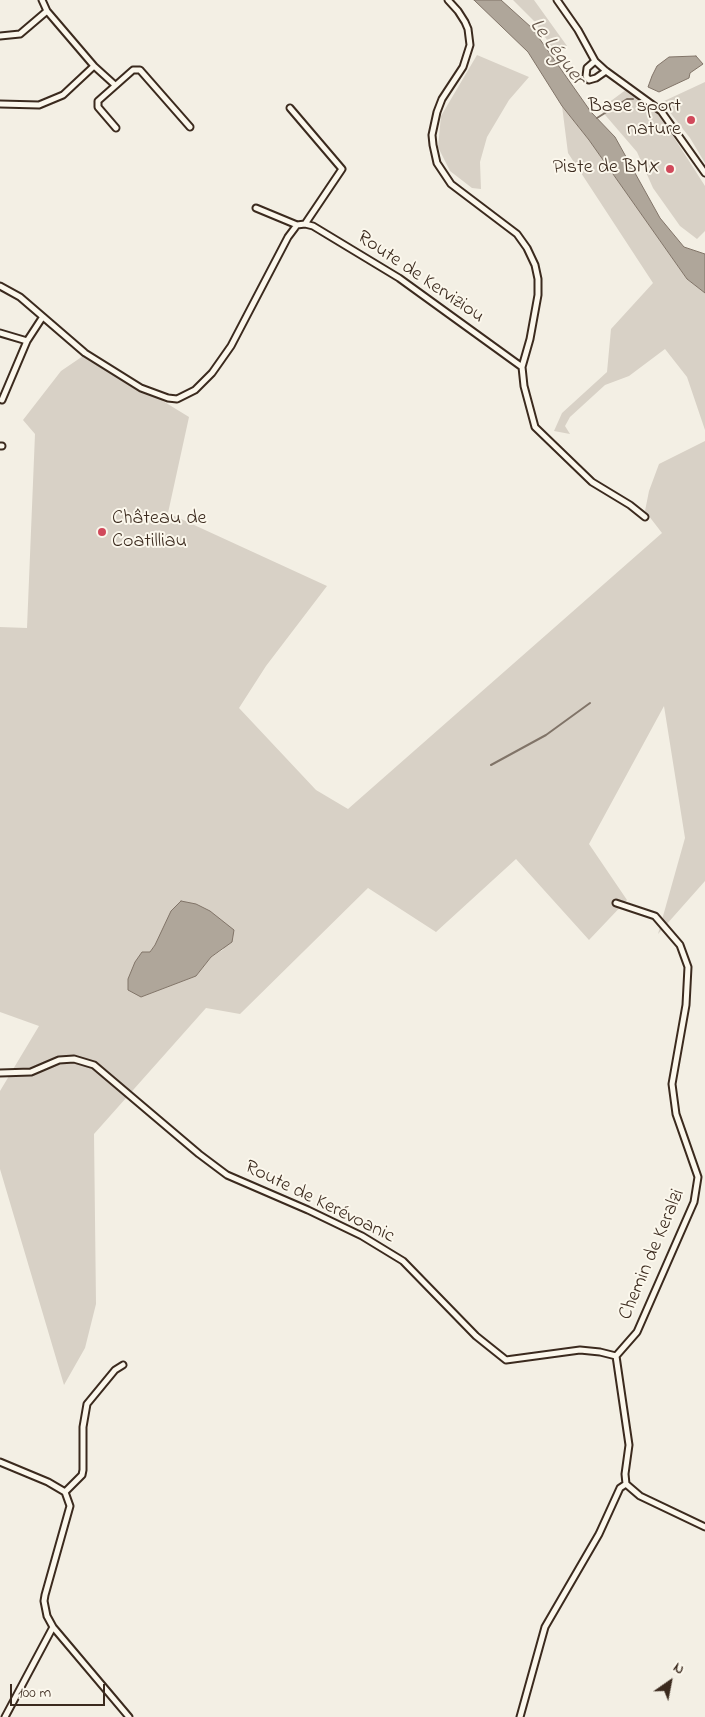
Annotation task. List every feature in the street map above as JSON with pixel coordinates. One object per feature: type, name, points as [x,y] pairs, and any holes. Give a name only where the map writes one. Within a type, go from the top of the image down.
[{"type":"street","points":[[42,0],[47,11],[94,66],[115,85]]},
{"type":"street","points":[[448,0],[465,22],[470,45],[463,66],[442,99],[437,112],[432,135],[433,145],[437,163],[452,184],[517,234],[527,248],[535,265],[538,278],[538,296],[530,339],[522,367],[524,386],[535,427],[592,482],[630,504],[645,517]]},
{"type":"street","points":[[557,0],[578,30],[595,61],[661,111],[705,173]]},
{"type":"street","points":[[0,36],[20,34],[47,11]]},
{"type":"street","points":[[595,61],[587,68],[586,76],[589,80],[596,78],[606,71]]},
{"type":"street","points":[[0,104],[39,105],[63,95],[94,66]]},
{"type":"street","points":[[116,128],[98,107],[98,101],[133,70],[140,70],[190,127]]},
{"type":"street","points":[[256,208],[297,225],[305,224],[342,169],[290,108]]},
{"type":"street","name":"Route de Kerviziou","points":[[305,224],[312,226],[399,278],[522,367]]},
{"type":"street","points":[[0,286],[20,297],[42,318],[85,353],[141,388],[168,398],[177,399],[195,390],[212,373],[231,346],[283,245],[297,225]]},
{"type":"street","points":[[2,400],[27,341],[42,318]]},
{"type":"street","points":[[0,333],[27,341]]},
{"type":"street","name":"Chemin de Keralzi","points":[[616,903],[655,916],[680,945],[688,966],[686,1005],[672,1084],[676,1114],[698,1177],[694,1202],[637,1332],[616,1356]]},
{"type":"street","name":"Route de Kerévoanic","points":[[0,1073],[31,1072],[59,1060],[74,1059],[94,1065],[199,1154],[227,1175],[362,1236],[403,1261],[476,1336],[506,1360],[580,1350],[616,1356]]},
{"type":"street","points":[[616,1356],[628,1445],[625,1474],[626,1484],[640,1496],[705,1526]]},
{"type":"street","points":[[65,1492],[82,1475],[83,1426],[87,1404],[115,1370],[123,1365]]},
{"type":"street","points":[[0,1462],[48,1482],[65,1492],[70,1506],[44,1601],[47,1616],[53,1627],[92,1676],[129,1717]]},
{"type":"street","points":[[520,1717],[545,1627],[599,1534],[620,1488],[626,1484]]},
{"type":"street","points":[[5,1717],[53,1627]]},
{"type":"shaded area","points":[[474,0],[501,0],[532,28],[591,112],[615,137],[660,218],[684,247],[705,254],[705,293],[687,279],[589,140],[562,106],[528,52]]},
{"type":"shaded area","points":[[513,0],[534,0],[567,46],[556,53],[534,21]]},
{"type":"shaded area","points":[[477,55],[529,77],[509,100],[487,137],[480,162],[481,189],[472,188],[450,171],[438,147],[441,116]]},
{"type":"shaded area","points":[[696,56],[703,64],[690,73],[689,78],[659,92],[648,87],[657,66],[669,57]]},
{"type":"shaded area","name":"Base sport nature","points":[[705,82],[705,163],[690,138],[662,102]]},
{"type":"shaded area","name":"Piste de BMX","points":[[627,89],[659,114],[705,186],[705,231],[697,239],[680,226],[653,188],[637,152],[600,109]]},
{"type":"shaded area","points":[[562,106],[589,140],[687,279],[705,293],[705,430],[687,377],[665,349],[629,376],[605,385],[570,417],[565,426],[570,434],[554,431],[562,413],[607,372],[611,329],[653,283],[568,153]]},
{"type":"shaded area","points":[[83,356],[101,363],[189,417],[168,513],[327,586],[266,666],[239,708],[316,790],[348,809],[662,533],[645,511],[649,491],[659,464],[705,441],[705,881],[658,934],[685,838],[664,706],[589,844],[627,900],[589,940],[516,859],[436,932],[368,888],[240,1014],[206,1008],[94,1134],[96,1304],[85,1348],[64,1385],[0,1169],[0,1091],[39,1026],[0,1012],[0,627],[27,628],[35,434],[23,420],[61,371]],"holes":[[[155,945],[224,949],[211,957],[196,976],[141,997],[142,952],[150,952]]]},
{"type":"shaded area","points":[[181,901],[196,904],[210,911],[234,930],[232,942],[211,957],[196,976],[141,997],[128,990],[128,979],[135,962],[142,952],[150,952],[171,911]]},
{"type":"waterway","points":[[597,118],[627,99],[633,99]]},
{"type":"waterway","points":[[491,765],[546,735],[590,703]]},
{"type":"place","name":"Base sport nature","points":[[691,120]]},
{"type":"place","name":"Piste de BMX","points":[[670,169]]},
{"type":"place","name":"Château de Coatilliau","points":[[102,532]]},
{"type":"water label","name":"Le Léguer","points":[[556,53]]}]
